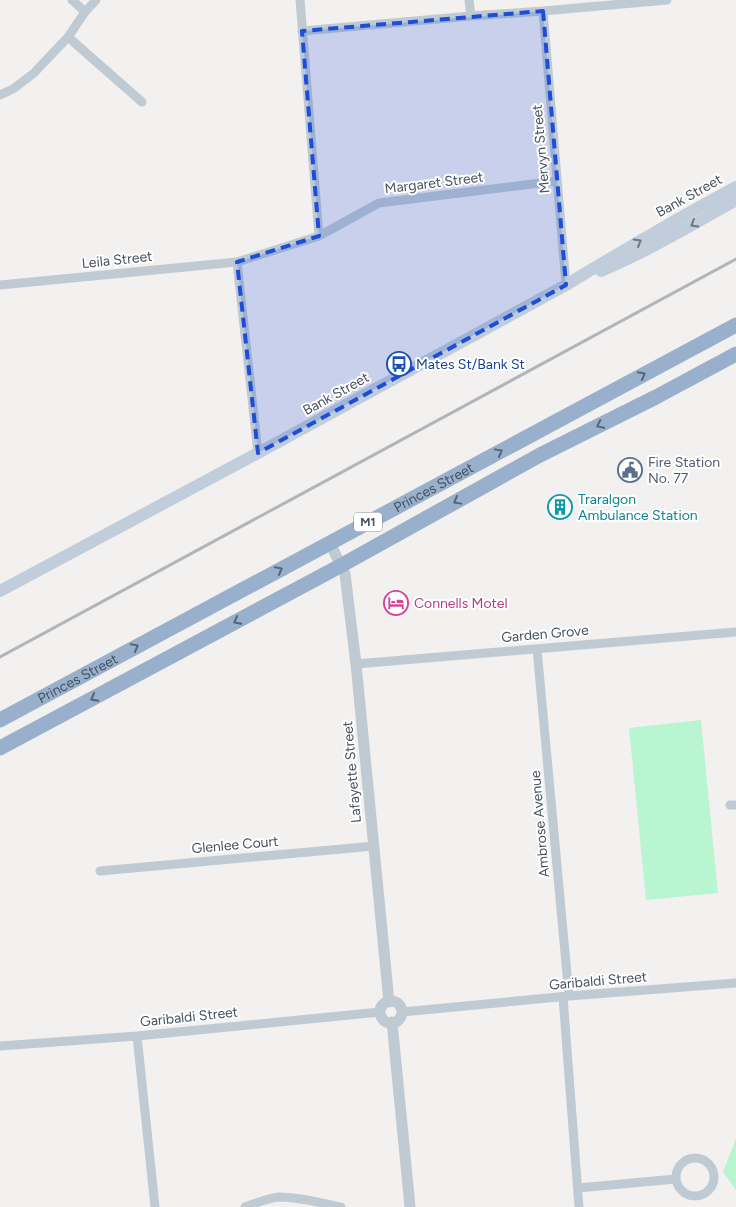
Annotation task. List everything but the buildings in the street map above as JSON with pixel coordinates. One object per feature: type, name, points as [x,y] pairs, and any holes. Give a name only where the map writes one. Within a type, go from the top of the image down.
[{"type":"highway","name":"Princes Street","points":[[0,720],[736,325]]},
{"type":"highway","name":"Princes Street","points":[[0,748],[342,565],[540,455],[656,397],[736,354]]},
{"type":"main road","name":"Bank Street","points":[[0,591],[258,454],[566,285],[667,225],[736,188]]},
{"type":"main road","points":[[566,285],[620,263],[674,236],[736,200]]},
{"type":"street","points":[[72,0],[85,12]]},
{"type":"street","points":[[0,95],[13,89],[34,73],[68,37],[85,12],[96,0]]},
{"type":"street","points":[[300,0],[319,236]]},
{"type":"street","points":[[469,0],[471,16]]},
{"type":"street","points":[[302,32],[544,11],[616,2],[667,0]]},
{"type":"street","name":"Mervyn Street","points":[[544,11],[566,285]]},
{"type":"street","points":[[68,37],[142,102]]},
{"type":"street","name":"Margaret Street","points":[[237,262],[319,236],[378,203],[557,181]]},
{"type":"street","points":[[237,262],[258,454]]},
{"type":"street","name":"Leila Street","points":[[0,285],[237,262]]},
{"type":"street","name":"Lafayette Street","points":[[330,543],[346,574],[389,1002]]},
{"type":"street","name":"Garden Grove","points":[[356,664],[736,632]]},
{"type":"street","name":"Ambrose Avenue","points":[[537,649],[566,997],[579,1207]]},
{"type":"street","name":"Glenlee Court","points":[[100,871],[374,846]]},
{"type":"street","name":"Garibaldi Street","points":[[402,1012],[736,983]]},
{"type":"street","points":[[389,1002],[396,1002],[402,1012],[400,1018],[392,1022],[383,1019],[380,1012],[383,1005],[389,1002]]},
{"type":"street","name":"Garibaldi Street","points":[[0,1046],[137,1036],[380,1012]]},
{"type":"street","points":[[392,1022],[410,1207]]},
{"type":"street","points":[[137,1036],[155,1207]]},
{"type":"street","points":[[699,1158],[710,1165],[715,1176],[711,1188],[707,1193],[699,1196],[686,1194],[681,1190],[676,1179],[680,1166],[684,1162],[699,1158]]},
{"type":"street","points":[[578,1188],[676,1179]]},
{"type":"street","points":[[245,1207],[278,1197],[301,1198],[341,1207]]},
{"type":"highlighted area","points":[[543,11],[566,285],[258,453],[237,262],[319,236],[302,31]]},
{"type":"green space","points":[[701,720],[718,893],[646,900],[629,728]]},
{"type":"green space","points":[[736,1139],[736,1190],[723,1172]]},
{"type":"railway","points":[[0,657],[736,259]]},
{"type":"place","name":"Mates St/Bank St","points":[[399,364]]},
{"type":"place","name":"Fire Station No. 77","points":[[630,470]]},
{"type":"place","name":"Traralgon Ambulance Station","points":[[560,507]]},
{"type":"place","name":"Connells Motel","points":[[396,603]]}]
